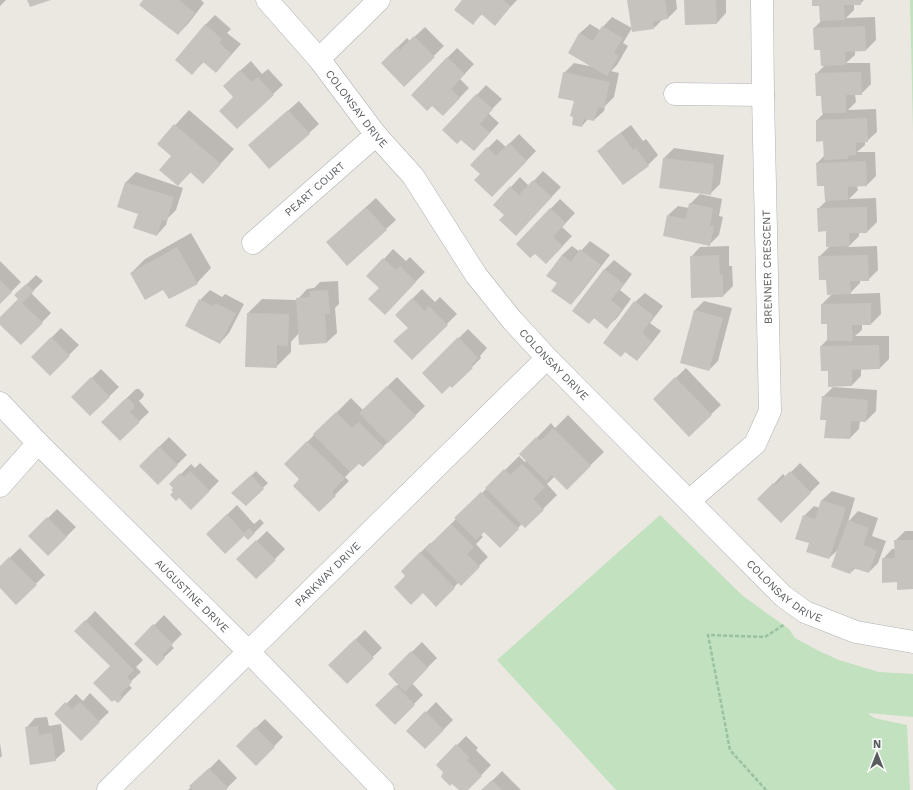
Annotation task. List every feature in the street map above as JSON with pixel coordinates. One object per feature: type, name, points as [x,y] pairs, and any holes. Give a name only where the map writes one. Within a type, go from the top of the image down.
[{"type":"street","name":"COLONSAY DRIVE","points":[[267,0],[319,59],[376,135],[413,176],[476,276],[512,320],[547,358],[784,596],[804,612],[856,632],[913,642]]},
{"type":"street","points":[[319,59],[379,0]]},
{"type":"street","name":"BRENNER CRESCENT","points":[[690,500],[755,444],[770,411],[762,0]]},
{"type":"street","points":[[675,94],[763,95]]},
{"type":"street","name":"PEART COURT","points":[[253,243],[376,135]]},
{"type":"street","name":"PARKWAY DRIVE","points":[[108,790],[547,358]]},
{"type":"street","name":"AUGUSTINE DRIVE","points":[[0,403],[248,651],[382,790]]},
{"type":"street","points":[[0,486],[38,442]]},
{"type":"path","points":[[766,790],[730,750],[708,635],[765,637],[804,612]]},
{"type":"green space","points":[[910,0],[913,0],[913,132]]},
{"type":"green space","points":[[660,515],[743,596],[789,629],[795,638],[839,660],[879,672],[913,674],[913,717],[868,713],[874,718],[907,725],[910,790],[616,790],[497,660]]},
{"type":"building","points":[[27,0],[51,0],[30,7]]},
{"type":"building","points":[[143,0],[179,0],[195,13],[178,35],[139,5]]},
{"type":"building","points":[[462,0],[503,0],[511,6],[495,26],[481,14],[473,25],[454,10]]},
{"type":"building","points":[[627,0],[665,0],[668,19],[653,22],[654,29],[632,32]]},
{"type":"building","points":[[684,0],[716,0],[717,24],[685,25]]},
{"type":"building","points":[[812,0],[861,0],[861,5],[844,5],[845,20],[820,21],[819,6],[812,6]]},
{"type":"building","points":[[205,24],[222,39],[219,43],[232,54],[216,73],[203,62],[192,75],[175,60]]},
{"type":"building","points":[[602,26],[623,38],[614,53],[619,56],[607,76],[568,53],[579,33],[593,41]]},
{"type":"building","points":[[865,26],[866,51],[845,52],[846,65],[821,66],[820,50],[814,50],[813,28]]},
{"type":"building","points":[[414,36],[435,57],[404,87],[381,63],[397,47],[400,50]]},
{"type":"building","points":[[447,57],[465,74],[451,89],[460,98],[443,116],[432,106],[427,111],[411,95]]},
{"type":"building","points":[[240,70],[252,82],[258,77],[274,95],[237,129],[219,111],[233,97],[223,86]]},
{"type":"building","points":[[563,72],[610,82],[604,108],[598,107],[594,121],[584,119],[582,127],[572,125],[573,117],[570,116],[574,101],[558,98]]},
{"type":"building","points":[[861,72],[862,95],[846,95],[846,113],[822,113],[821,96],[816,96],[815,73]]},
{"type":"building","points":[[476,94],[493,109],[480,124],[490,133],[474,151],[461,140],[457,144],[442,130]]},
{"type":"building","points":[[288,110],[310,134],[269,169],[248,145]]},
{"type":"building","points":[[867,118],[868,142],[856,143],[856,155],[848,156],[848,159],[824,160],[823,141],[816,142],[816,120]]},
{"type":"building","points":[[174,124],[221,164],[203,184],[190,172],[178,186],[159,170],[171,156],[157,144]]},
{"type":"building","points":[[621,133],[633,150],[636,148],[649,166],[623,185],[597,151]]},
{"type":"building","points":[[509,143],[527,161],[492,197],[474,180],[480,174],[470,165],[487,147],[496,156]]},
{"type":"building","points":[[663,158],[714,164],[711,195],[659,188]]},
{"type":"building","points":[[866,161],[867,186],[848,187],[848,200],[825,201],[824,186],[817,186],[816,163]]},
{"type":"building","points":[[533,180],[552,197],[516,236],[499,220],[504,215],[493,205],[510,186],[519,195]]},
{"type":"building","points":[[125,182],[174,197],[167,221],[162,220],[157,236],[133,228],[138,214],[117,207]]},
{"type":"building","points":[[689,203],[713,208],[710,226],[714,226],[710,246],[663,236],[667,215],[686,219]]},
{"type":"building","points":[[366,207],[387,230],[347,266],[326,242]]},
{"type":"building","points":[[867,207],[867,233],[849,233],[850,246],[826,247],[826,231],[818,232],[817,208]]},
{"type":"building","points":[[550,208],[566,223],[553,237],[563,246],[546,264],[535,254],[530,258],[516,244]]},
{"type":"building","points":[[177,247],[198,284],[169,299],[163,290],[145,300],[130,273]]},
{"type":"building","points":[[580,249],[601,265],[571,305],[551,291],[557,283],[546,276],[562,255],[571,262]]},
{"type":"building","points":[[719,255],[720,275],[723,275],[723,297],[691,298],[690,256]]},
{"type":"building","points":[[868,255],[869,281],[850,281],[851,294],[827,295],[826,280],[819,280],[818,256]]},
{"type":"building","points":[[383,258],[396,270],[400,266],[416,282],[385,315],[368,299],[379,288],[366,276]]},
{"type":"building","points":[[604,269],[624,284],[611,300],[622,309],[607,329],[594,318],[589,324],[572,311]]},
{"type":"building","points":[[0,280],[12,292],[0,304]]},
{"type":"building","points":[[26,284],[34,291],[22,303],[43,323],[21,345],[0,325],[0,317],[18,299],[14,295]]},
{"type":"building","points":[[328,290],[330,314],[325,314],[327,343],[299,345],[296,298],[310,297],[309,291]]},
{"type":"building","points":[[412,298],[425,311],[429,306],[448,325],[412,360],[393,341],[408,328],[395,315]]},
{"type":"building","points":[[199,299],[213,306],[215,303],[236,313],[220,344],[185,326]]},
{"type":"building","points":[[634,301],[654,316],[642,333],[652,341],[637,361],[625,352],[621,357],[603,343]]},
{"type":"building","points":[[871,303],[871,325],[852,325],[853,341],[827,341],[827,324],[821,324],[821,304]]},
{"type":"building","points":[[694,310],[723,318],[709,371],[680,363]]},
{"type":"building","points":[[247,313],[289,314],[288,346],[277,345],[277,368],[245,367]]},
{"type":"building","points":[[51,337],[70,356],[50,376],[31,357]]},
{"type":"building","points":[[458,337],[478,358],[471,366],[473,368],[452,388],[450,386],[442,394],[422,373]]},
{"type":"building","points":[[879,345],[880,369],[852,370],[852,386],[828,387],[828,371],[821,371],[820,346]]},
{"type":"building","points":[[91,377],[110,397],[90,416],[71,397]]},
{"type":"building","points":[[675,377],[712,415],[689,437],[653,399]]},
{"type":"building","points":[[387,386],[416,416],[388,443],[359,413]]},
{"type":"building","points":[[822,396],[868,400],[866,422],[851,421],[850,439],[824,438],[826,420],[820,420]]},
{"type":"building","points":[[125,399],[129,399],[134,404],[134,408],[130,412],[140,422],[120,441],[101,422]]},
{"type":"building","points":[[336,412],[352,428],[359,422],[384,447],[363,467],[359,464],[350,472],[313,434]]},
{"type":"building","points":[[553,428],[591,466],[567,490],[552,475],[546,481],[519,454],[536,437],[540,441]]},
{"type":"building","points":[[307,441],[345,478],[332,492],[336,496],[319,512],[293,486],[299,479],[284,464]]},
{"type":"building","points":[[159,446],[178,465],[158,485],[139,466]]},
{"type":"building","points":[[522,464],[545,487],[533,499],[544,510],[525,528],[485,488],[504,469],[510,475]]},
{"type":"building","points":[[190,471],[210,491],[191,510],[179,498],[176,501],[170,495],[173,492],[171,490],[173,488],[169,484],[180,473],[184,477]]},
{"type":"building","points":[[790,471],[811,493],[781,523],[757,499],[773,483],[776,485]]},
{"type":"building","points":[[251,475],[264,489],[246,506],[231,493]]},
{"type":"building","points":[[481,492],[519,529],[500,548],[484,532],[476,540],[454,518]]},
{"type":"building","points":[[821,500],[846,508],[829,559],[806,552],[809,543],[795,539],[803,515],[815,519]]},
{"type":"building","points":[[227,514],[244,533],[249,528],[255,533],[248,540],[244,536],[225,554],[206,534]]},
{"type":"building","points":[[47,517],[67,537],[48,556],[28,536]]},
{"type":"building","points":[[848,520],[869,528],[863,545],[877,550],[869,573],[853,568],[850,574],[831,567]]},
{"type":"building","points":[[451,524],[474,547],[467,554],[480,567],[461,586],[425,549]]},
{"type":"building","points":[[256,540],[276,560],[256,579],[236,559]]},
{"type":"building","points":[[894,540],[913,540],[913,589],[897,590],[897,582],[882,583],[882,558],[895,558]]},
{"type":"building","points":[[420,552],[455,588],[436,607],[423,593],[411,605],[394,587],[405,576],[401,571]]},
{"type":"building","points":[[9,557],[37,585],[16,605],[0,588],[0,566]]},
{"type":"building","points":[[85,620],[134,670],[127,677],[132,682],[120,695],[123,698],[118,703],[114,700],[112,702],[93,683],[110,666],[74,631]]},
{"type":"building","points":[[153,624],[173,644],[162,655],[165,658],[157,666],[134,644]]},
{"type":"building","points":[[355,639],[374,658],[347,684],[328,665]]},
{"type":"building","points":[[411,651],[428,668],[405,692],[388,674]]},
{"type":"building","points":[[396,685],[415,705],[395,725],[375,705]]},
{"type":"building","points":[[65,702],[72,709],[80,702],[100,722],[81,741],[54,714]]},
{"type":"building","points":[[425,711],[444,730],[425,749],[406,731]]},
{"type":"building","points":[[38,726],[39,735],[52,733],[56,761],[30,765],[25,727]]},
{"type":"building","points":[[255,727],[275,747],[256,766],[236,746]]},
{"type":"building","points":[[456,744],[470,758],[467,760],[482,776],[468,790],[459,790],[452,784],[450,786],[441,777],[443,772],[436,765]]},
{"type":"building","points":[[209,768],[228,788],[226,790],[193,790],[189,786]]},
{"type":"building","points":[[492,780],[502,790],[481,790]]}]
